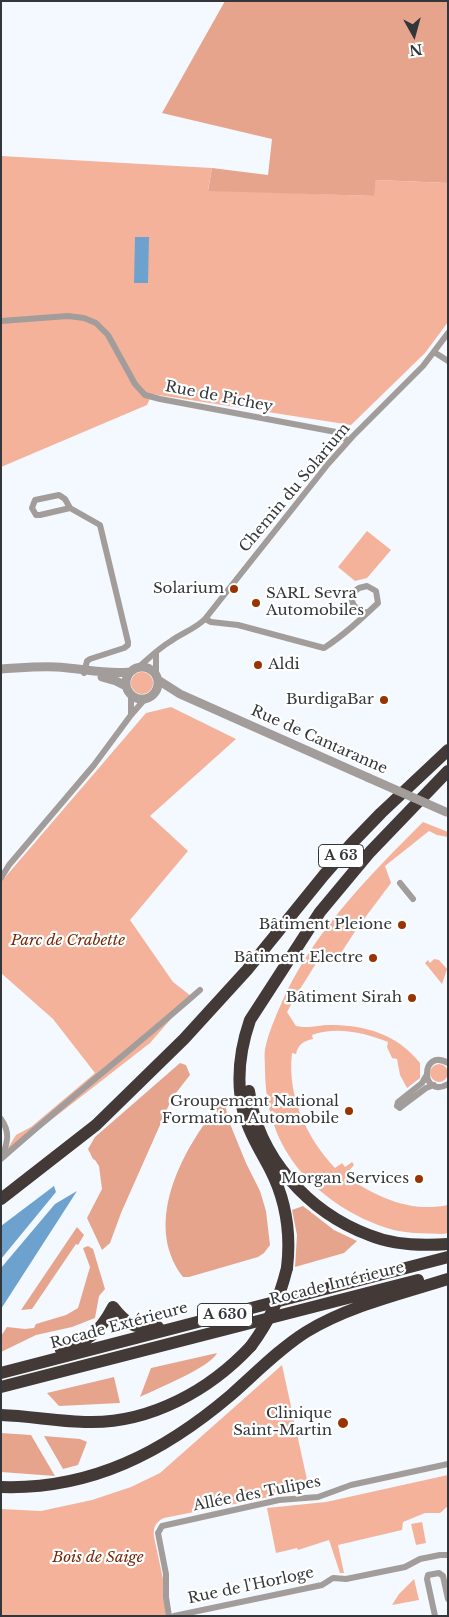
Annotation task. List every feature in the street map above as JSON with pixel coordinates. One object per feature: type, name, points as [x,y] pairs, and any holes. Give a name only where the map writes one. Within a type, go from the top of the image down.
[{"type":"highway","name":"A 63","points":[[130,1092],[217,1005],[352,843],[448,750]]},
{"type":"highway","name":"A 63","points":[[262,1003],[320,912],[370,852],[448,771]]},
{"type":"highway","points":[[262,1003],[249,1050],[248,1083],[250,1100],[260,1133],[269,1151],[287,1176],[305,1197],[339,1222],[371,1236],[404,1244],[448,1244]]},
{"type":"highway","points":[[1,1415],[89,1422],[120,1419],[160,1409],[199,1390],[230,1366],[251,1346],[265,1328],[281,1293],[287,1268],[289,1238],[283,1203],[277,1184],[247,1122],[240,1088],[241,1050],[250,1020],[262,1003]]},
{"type":"highway","points":[[1,1188],[60,1146],[130,1092]]},
{"type":"highway","points":[[1,1200],[96,1125],[130,1092]]},
{"type":"highway","name":"Rocade Extérieure","points":[[1,1373],[448,1256]]},
{"type":"highway","name":"Rocade Intérieure","points":[[1,1387],[448,1273]]},
{"type":"highway","points":[[1,1487],[30,1487],[58,1484],[97,1474],[135,1460],[164,1444],[203,1417],[305,1333],[353,1309],[448,1279]]},
{"type":"highway","points":[[1,1366],[74,1346],[91,1338],[104,1325],[113,1307],[128,1324],[142,1328],[157,1327],[240,1311]]},
{"type":"street","name":"Rue de Pichey","points":[[1,321],[68,316],[84,318],[96,323],[108,335],[135,384],[145,395],[336,432],[348,441]]},
{"type":"street","name":"Chemin du Solarium","points":[[139,667],[170,641],[205,619],[328,464],[348,441],[407,383],[434,352],[448,332]]},
{"type":"street","points":[[434,352],[448,361]]},
{"type":"street","points":[[70,508],[36,515],[33,512],[32,504],[35,500],[59,495],[63,497],[70,508],[100,525],[128,642],[128,646],[124,648],[87,661],[84,672]]},
{"type":"street","points":[[205,619],[211,622],[238,625],[324,648],[338,639],[367,613],[378,603],[376,591],[367,586],[358,588],[351,594],[352,602],[356,609],[367,613]]},
{"type":"street","points":[[1,878],[9,865],[94,765],[130,715],[158,688],[156,652]]},
{"type":"street","points":[[1,669],[111,674],[130,672],[139,667],[148,668],[157,677]]},
{"type":"street","points":[[84,672],[116,680],[126,686]]},
{"type":"street","points":[[130,672],[126,679],[126,686],[131,695],[130,715]]},
{"type":"street","name":"Rue de Cantaranne","points":[[157,677],[168,688],[180,694],[447,812]]},
{"type":"street","name":"Rue de Cantaranne","points":[[150,697],[166,692],[180,694]]},
{"type":"street","points":[[131,695],[140,699],[150,697]]},
{"type":"street","points":[[400,883],[413,900]]},
{"type":"street","points":[[1,1159],[68,1100],[200,990]]},
{"type":"street","points":[[447,1061],[436,1060],[432,1062],[427,1068],[426,1076],[422,1083],[398,1102],[397,1106],[400,1108],[426,1088],[434,1085],[447,1086]]},
{"type":"street","points":[[426,1076],[434,1085]]},
{"type":"street","points":[[1,1119],[9,1135],[1,1159]]},
{"type":"street","name":"Allée des Tulipes","points":[[169,1616],[166,1597],[166,1574],[159,1537],[159,1529],[166,1524],[265,1503],[318,1497],[351,1485],[448,1464]]},
{"type":"street","name":"Rue de l'Horloge","points":[[174,1616],[322,1584],[333,1578],[346,1579],[405,1567],[420,1559],[448,1555]]},
{"type":"street","points":[[435,1616],[427,1579],[428,1575],[439,1573],[443,1576],[448,1599]]},
{"type":"green space","points":[[1,156],[212,168],[208,190],[373,196],[376,180],[448,183],[448,322],[425,353],[351,425],[152,394],[147,405],[1,467]]},
{"type":"green space","points":[[367,531],[391,550],[367,578],[355,581],[338,567]]},
{"type":"green space","points":[[142,672],[150,675],[153,683],[150,691],[142,694],[134,691],[131,683],[134,675]]},
{"type":"green space","name":"Parc de Crabette","points":[[171,707],[236,739],[150,816],[188,851],[130,920],[173,982],[191,996],[150,1043],[1,1159],[16,1135],[31,1127],[95,1073],[53,1019],[1,973],[1,882],[146,713]]},
{"type":"green space","points":[[423,822],[448,832],[448,837],[429,831],[385,866],[391,883],[337,959],[329,955],[320,957],[287,1012],[296,1026],[343,1025],[380,1033],[401,1045],[420,1063],[420,1078],[407,1088],[400,1075],[397,1059],[392,1058],[387,1047],[388,1042],[351,1032],[331,1031],[312,1035],[313,1039],[302,1044],[296,1054],[292,1053],[291,1069],[296,1100],[307,1129],[315,1143],[335,1168],[342,1163],[345,1167],[352,1162],[354,1165],[345,1175],[368,1190],[394,1201],[420,1207],[448,1205],[448,1233],[443,1234],[407,1232],[375,1224],[352,1213],[320,1191],[302,1173],[285,1150],[270,1111],[266,1083],[265,1049],[271,1028],[299,969],[314,945],[347,902]]},
{"type":"green space","points":[[434,959],[439,960],[447,969],[442,984],[425,963],[428,960],[430,963]]},
{"type":"green space","points":[[435,1064],[443,1064],[448,1069],[446,1080],[435,1082],[430,1077],[430,1069]]},
{"type":"green space","name":"Bois de Saige","points":[[282,1365],[309,1489],[164,1518],[158,1521],[154,1528],[154,1537],[171,1616],[1,1616],[1,1509],[41,1511],[92,1500],[131,1487],[160,1473]]},
{"type":"green space","points":[[448,1475],[448,1506],[440,1513],[425,1513],[403,1522],[402,1530],[338,1545],[344,1573],[340,1573],[329,1540],[298,1550],[297,1548],[276,1553],[267,1508],[326,1502]]},
{"type":"green space","points":[[422,1522],[426,1543],[416,1545],[411,1524]]},
{"type":"green space","points":[[414,1579],[419,1600],[392,1605],[399,1594]]},
{"type":"shaded area","points":[[225,1],[448,1],[448,183],[376,180],[374,196],[208,191],[212,168],[268,175],[272,139],[162,113]]},
{"type":"shaded area","points":[[180,1063],[186,1065],[190,1075],[172,1098],[121,1213],[110,1243],[102,1250],[87,1218],[102,1189],[99,1166],[88,1149],[95,1137]]},
{"type":"shaded area","points":[[224,1098],[228,1119],[260,1191],[266,1211],[270,1245],[258,1257],[189,1277],[183,1277],[171,1255],[166,1232],[167,1208],[173,1184],[183,1160]]},
{"type":"shaded area","points":[[303,1206],[334,1230],[357,1241],[344,1253],[295,1267],[297,1235],[292,1210]]},
{"type":"shaded area","points":[[77,1227],[84,1235],[78,1245],[76,1244],[32,1309],[21,1310]]},
{"type":"shaded area","points":[[88,1246],[93,1249],[105,1289],[99,1296],[95,1318],[72,1327],[36,1335],[1,1352],[1,1336],[7,1327],[34,1328],[36,1324],[66,1315],[78,1308],[90,1267],[83,1248]]},
{"type":"shaded area","points":[[217,1353],[205,1365],[140,1397],[151,1368]]},
{"type":"shaded area","points":[[114,1377],[120,1403],[59,1406],[47,1393]]},
{"type":"shaded area","points":[[1,1433],[31,1435],[55,1476],[1,1472]]},
{"type":"shaded area","points":[[44,1436],[80,1439],[87,1442],[78,1465],[63,1469]]},
{"type":"water","points":[[135,237],[149,237],[148,283],[134,283]]},
{"type":"water","points":[[54,1186],[56,1192],[1,1259],[1,1226]]},
{"type":"water","points":[[77,1191],[1,1309],[1,1268],[55,1204]]},
{"type":"place","name":"Solarium","points":[[234,589]]},
{"type":"place","name":"SARL Sevra Automobiles","points":[[256,603]]},
{"type":"place","name":"Aldi","points":[[258,665]]},
{"type":"place","name":"BurdigaBar","points":[[384,700]]},
{"type":"place","name":"Bâtiment Pleione","points":[[402,925]]},
{"type":"place","name":"Bâtiment Electre","points":[[373,958]]},
{"type":"place","name":"Bâtiment Sirah","points":[[412,998]]},
{"type":"place","name":"Groupement National Formation Automobile","points":[[349,1111]]},
{"type":"place","name":"Morgan Services","points":[[419,1179]]},
{"type":"place","name":"Clinique Saint-Martin","points":[[343,1423]]}]
